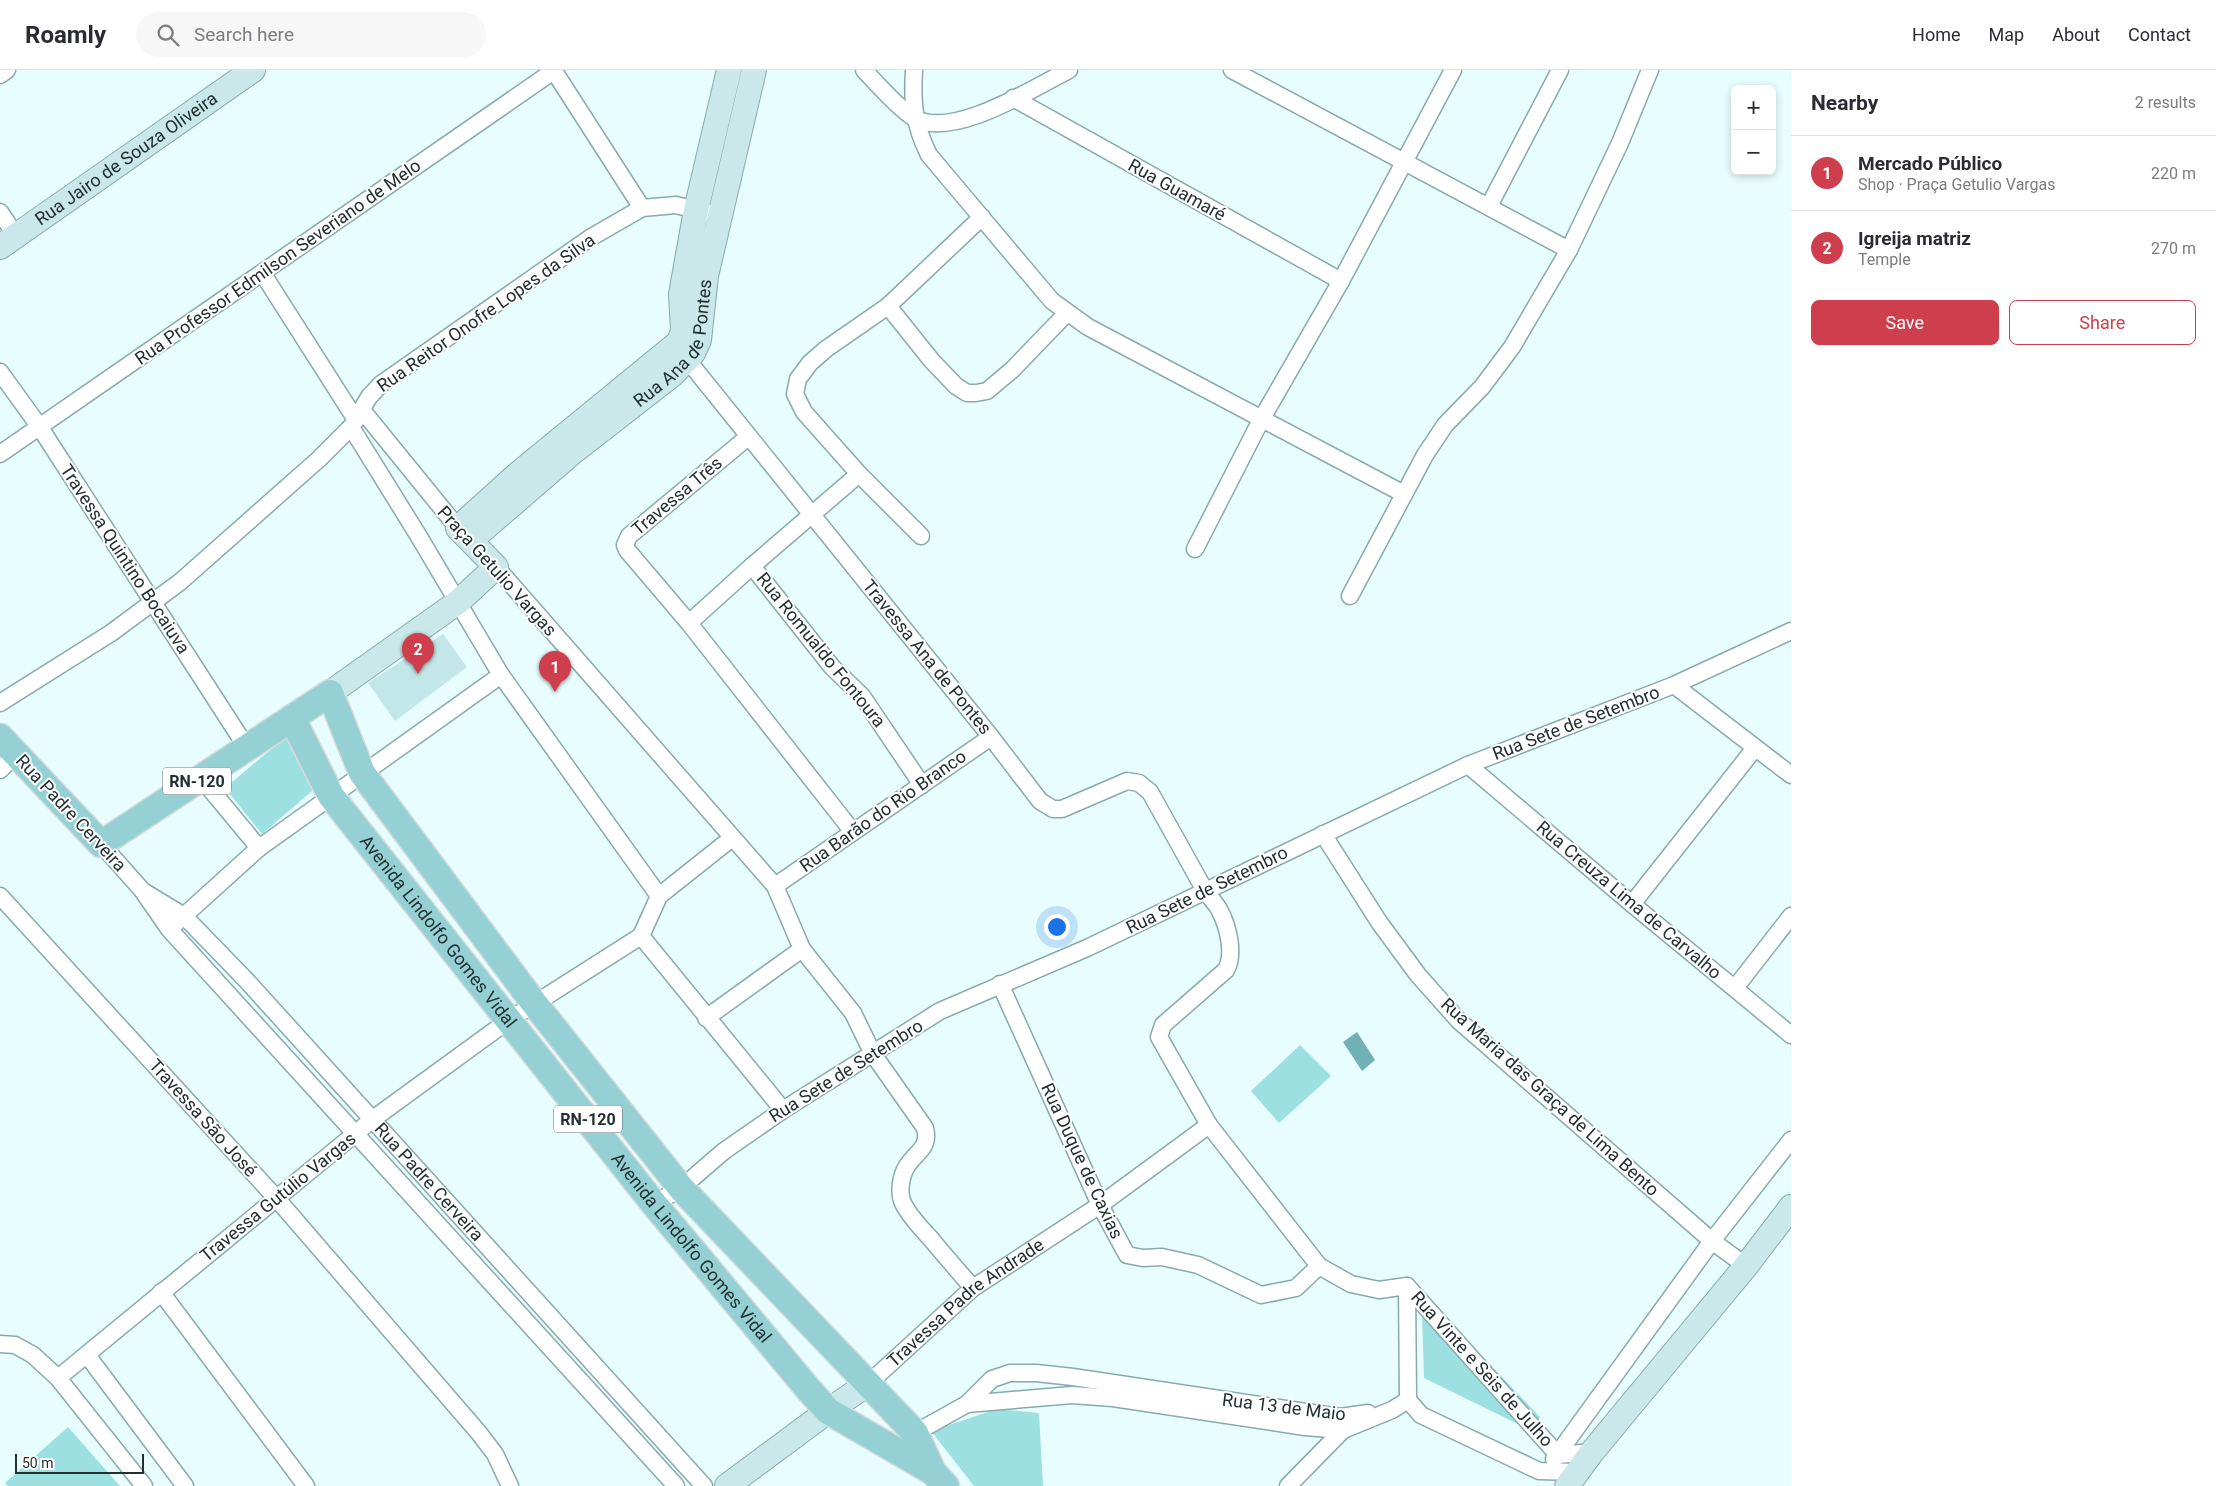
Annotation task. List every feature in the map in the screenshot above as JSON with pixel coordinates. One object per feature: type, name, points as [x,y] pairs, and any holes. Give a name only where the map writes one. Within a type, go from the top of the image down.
[{"type":"main road","name":"Rua Jairo de Souza Oliveira","points":[[8,241],[253,70]]},
{"type":"main road","name":"Rua Ana de Pontes","points":[[682,353],[681,294],[696,210],[729,70]]},
{"type":"main road","name":"Rua Ana de Pontes","points":[[464,534],[519,473],[698,340],[706,276],[754,70]]},
{"type":"main road","points":[[716,126],[740,131]]},
{"type":"main road","name":"Praça Getulio Vargas","points":[[464,534],[496,567]]},
{"type":"main road","points":[[330,693],[458,602],[496,567]]},
{"type":"main road","name":"RN-120","points":[[101,844],[330,693]]},
{"type":"main road","name":"Avenida Lindolfo Gomes Vidal","points":[[330,693],[362,773],[534,1004],[681,1188],[915,1433],[939,1479]]},
{"type":"main road","name":"Avenida Lindolfo Gomes Vidal","points":[[292,718],[331,796],[654,1204],[828,1411],[939,1479]]},
{"type":"main road","name":"Rua Padre Cerveira","points":[[5,754],[101,844]]},
{"type":"main road","points":[[1572,1479],[1592,1452],[1746,1266],[1791,1207]]},
{"type":"main road","name":"Travessa Padre Andrade","points":[[728,1486],[868,1383]]},
{"type":"street","points":[[0,75],[7,70]]},
{"type":"street","points":[[554,70],[642,208]]},
{"type":"street","name":"Rua Professor Edmilson Severiano de Melo","points":[[0,454],[263,274],[554,70]]},
{"type":"street","points":[[864,70],[914,118],[943,124],[957,122],[1013,98],[1069,70]]},
{"type":"street","points":[[914,70],[914,118],[920,138],[929,155],[1052,301],[1088,326],[1261,420],[1404,494]]},
{"type":"street","points":[[1232,70],[1569,250]]},
{"type":"street","points":[[1195,549],[1261,420],[1341,281],[1453,70]]},
{"type":"street","points":[[1489,206],[1560,70]]},
{"type":"street","points":[[1350,596],[1425,454],[1445,425],[1482,387],[1512,347],[1569,250],[1620,143],[1650,70]]},
{"type":"street","name":"Rua Guamaré","points":[[1013,98],[1341,281]]},
{"type":"street","name":"Rua Reitor Onofre Lopes da Silva","points":[[0,703],[112,633],[180,582],[319,459],[356,419],[381,384],[590,238],[642,208],[676,205],[720,216]]},
{"type":"street","points":[[0,212],[8,241]]},
{"type":"street","points":[[921,536],[859,474],[804,412],[795,394],[798,379],[810,363],[826,349],[888,306],[982,217]]},
{"type":"street","name":"Praça Getulio Vargas","points":[[263,274],[356,419],[501,675],[659,896]]},
{"type":"street","points":[[888,306],[932,360],[956,386],[967,393],[987,390],[1013,369],[1067,313]]},
{"type":"street","name":"Travessa Ana de Pontes","points":[[682,353],[813,514],[1040,801],[1054,809],[1071,806],[1127,781],[1134,780],[1146,787],[1197,874]]},
{"type":"street","name":"Travessa Quintino Bocaiuva","points":[[0,372],[39,426],[247,748]]},
{"type":"street","name":"Praça Getulio Vargas","points":[[356,419],[464,534]]},
{"type":"street","name":"Travessa Três","points":[[689,623],[637,562],[625,545],[629,536],[748,436]]},
{"type":"street","points":[[853,832],[689,623],[859,474]]},
{"type":"street","name":"Rua Romualdo Fontoura","points":[[752,566],[832,667],[862,696],[922,785]]},
{"type":"street","name":"Praça Getulio Vargas","points":[[496,567],[775,886],[802,949],[853,1013],[873,1054],[925,1128],[927,1136],[926,1145],[904,1170],[900,1193],[902,1202],[913,1219],[973,1288]]},
{"type":"street","name":"Rua Sete de Setembro","points":[[654,1204],[681,1188],[724,1151],[782,1110],[940,1011],[1087,948],[1468,765],[1674,685],[1791,631]]},
{"type":"street","points":[[169,929],[259,848],[501,675]]},
{"type":"street","points":[[1674,685],[1791,775]]},
{"type":"street","name":"Rua Barão do Rio Branco","points":[[775,886],[991,737]]},
{"type":"street","points":[[1632,904],[1755,748]]},
{"type":"street","name":"Rua Creuza Lima de Carvalho","points":[[1468,765],[1791,1035]]},
{"type":"street","points":[[201,778],[259,848]]},
{"type":"street","name":"Rua Maria das Graça de Lima Bento","points":[[1323,834],[1379,922],[1418,975],[1460,1020],[1712,1241],[1746,1266]]},
{"type":"street","points":[[732,838],[659,896],[641,936],[782,1110]]},
{"type":"street","name":"Rua Padre Cerveira","points":[[101,844],[142,890],[169,929],[676,1486]]},
{"type":"street","name":"Rua Vinte e Seis de Julho","points":[[1197,874],[1220,912],[1227,931],[1230,951],[1229,965],[1226,970],[1163,1026],[1159,1037],[1209,1125],[1319,1266],[1351,1284],[1379,1290],[1407,1286],[1558,1455],[1592,1452]]},
{"type":"street","name":"Rua Padre Cerveira","points":[[142,890],[184,916],[373,1119],[704,1486]]},
{"type":"street","name":"Travessa São José","points":[[0,896],[277,1199],[479,1433],[495,1454],[510,1486]]},
{"type":"street","points":[[1735,988],[1791,916]]},
{"type":"street","name":"Travessa Gutúlio Vargas","points":[[58,1378],[373,1119],[509,1020],[641,936]]},
{"type":"street","points":[[706,1018],[802,949]]},
{"type":"street","name":"Rua Duque de Caxias","points":[[1000,984],[1100,1205],[1127,1255],[1143,1258],[1162,1257],[1198,1265],[1261,1295],[1296,1288],[1319,1266]]},
{"type":"street","name":"Travessa Padre Andrade","points":[[868,1383],[973,1288],[1100,1205],[1209,1125]]},
{"type":"street","points":[[1539,1471],[1558,1455],[1712,1241],[1791,1140]]},
{"type":"street","points":[[1407,1286],[1408,1400],[1421,1415],[1539,1471],[1572,1479]]},
{"type":"street","points":[[161,1292],[306,1486]]},
{"type":"street","points":[[0,1344],[15,1345],[33,1354],[58,1378],[144,1486]]},
{"type":"street","points":[[87,1354],[185,1486]]},
{"type":"street","name":"Rua 13 de Maio","points":[[915,1433],[967,1404],[992,1379],[1010,1373],[1036,1373],[1073,1377],[1341,1423]]},
{"type":"street","points":[[1072,1395],[1073,1377]]},
{"type":"street","name":"Rua 13 de Maio","points":[[967,1404],[1072,1395],[1113,1398],[1305,1427],[1341,1423],[1392,1410],[1408,1400]]},
{"type":"street","points":[[1288,1486],[1341,1423]]},
{"type":"shaded area","points":[[288,735],[326,779],[262,834],[225,788]]},
{"type":"shaded area","points":[[1357,1032],[1375,1060],[1362,1071],[1343,1042]]},
{"type":"shaded area","points":[[1300,1045],[1331,1076],[1279,1123],[1251,1091]]},
{"type":"shaded area","points":[[1439,1311],[1540,1417],[1532,1431],[1424,1378],[1422,1314]]},
{"type":"shaded area","points":[[997,1409],[1039,1413],[1043,1486],[974,1486],[931,1431]]},
{"type":"shaded area","points":[[68,1427],[120,1486],[8,1486],[5,1483]]},
{"type":"building","points":[[443,634],[467,667],[395,721],[368,683]]},
{"type":"place","name":"Igreija matriz","points":[[418,674]]},
{"type":"place","name":"Mercado Público","points":[[555,692]]}]
